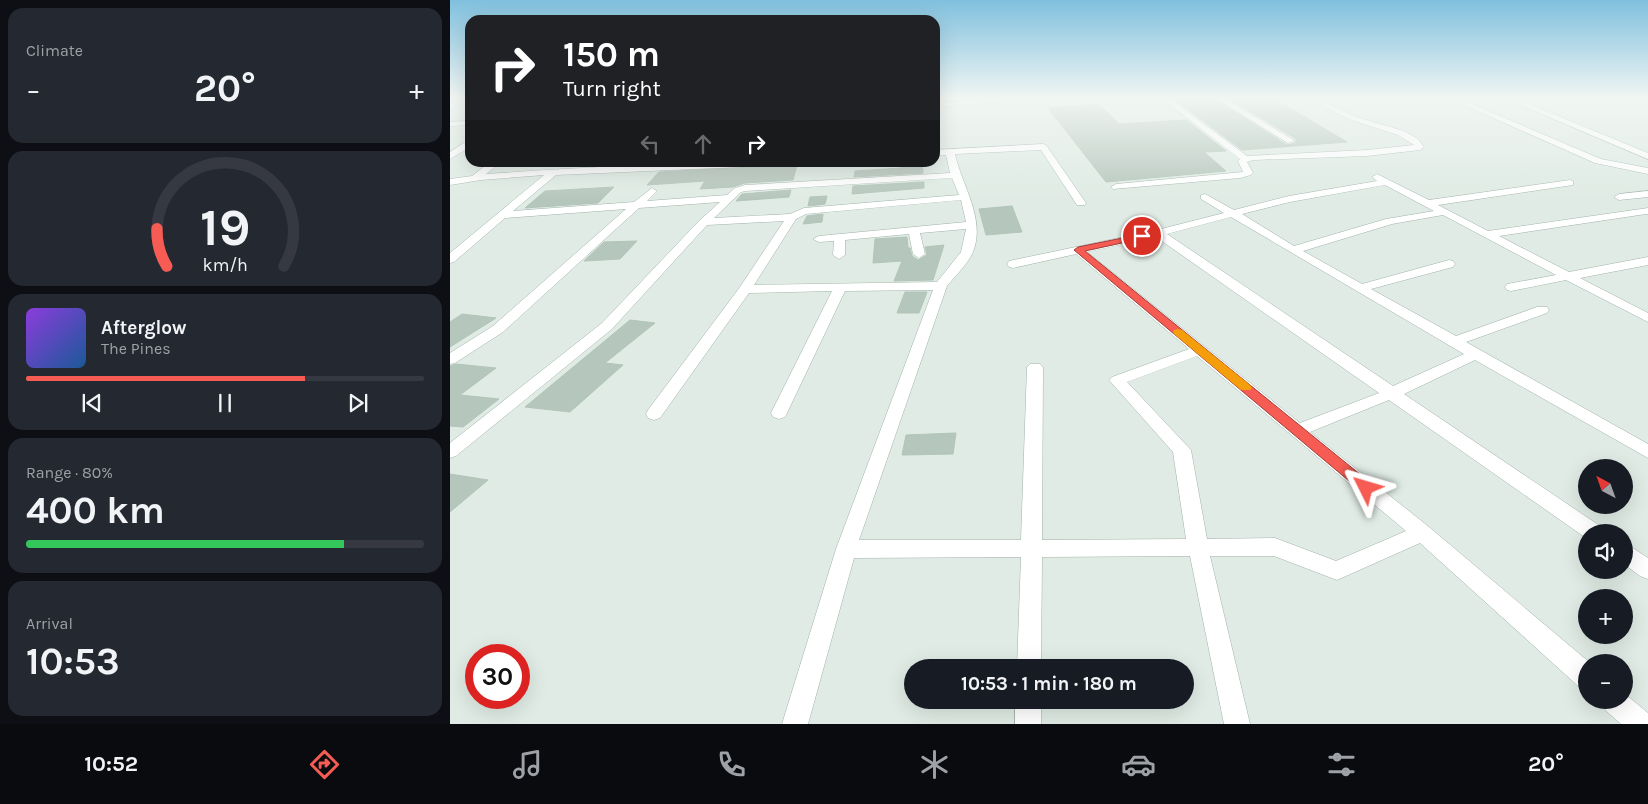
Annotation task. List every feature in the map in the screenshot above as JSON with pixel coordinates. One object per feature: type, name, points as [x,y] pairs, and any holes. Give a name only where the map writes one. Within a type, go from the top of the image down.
[{"type":"street","points":[[1209,132],[1244,158],[1366,153],[1420,147],[1409,137],[1392,132]]},
{"type":"street","points":[[1275,132],[1291,141]]},
{"type":"street","points":[[1529,132],[1598,162],[1645,168]]},
{"type":"street","points":[[1590,132],[1648,156]]},
{"type":"street","points":[[450,156],[465,146]]},
{"type":"street","points":[[940,153],[1043,147],[1081,203]]},
{"type":"street","points":[[795,724],[846,549],[940,286],[967,252],[972,225],[965,197],[955,175],[950,152]]},
{"type":"street","points":[[1116,187],[1240,175],[1248,173],[1242,164],[1244,158]]},
{"type":"street","points":[[450,190],[474,179],[490,167]]},
{"type":"street","points":[[450,259],[456,250],[503,215],[560,167]]},
{"type":"street","points":[[450,182],[554,172],[689,167]]},
{"type":"street","points":[[450,452],[607,326],[704,222],[738,190],[745,188],[955,175]]},
{"type":"street","points":[[1373,175],[1648,318]]},
{"type":"street","points":[[1013,264],[1158,233],[1289,199],[1386,182]]},
{"type":"street","points":[[1428,203],[1570,183]]},
{"type":"street","points":[[450,360],[498,329],[652,191]]},
{"type":"street","points":[[1619,197],[1648,194]]},
{"type":"street","points":[[704,222],[792,217],[804,211],[965,197]]},
{"type":"street","points":[[1204,197],[1292,250],[1648,452]]},
{"type":"street","points":[[503,215],[730,198]]},
{"type":"street","points":[[1488,234],[1646,211]]},
{"type":"street","points":[[1292,250],[1390,221],[1444,212]]},
{"type":"street","points":[[654,414],[745,289],[792,217]]},
{"type":"street","points":[[819,239],[972,225]]},
{"type":"street","points":[[914,231],[919,254]]},
{"type":"street","points":[[1158,233],[1581,524]]},
{"type":"street","points":[[839,255],[840,237]]},
{"type":"street","points":[[1078,250],[1422,533],[1578,669]]},
{"type":"street","points":[[1511,286],[1648,261]]},
{"type":"street","points":[[1360,288],[1449,264]]},
{"type":"street","points":[[745,289],[940,286]]},
{"type":"street","points":[[779,413],[841,287]]},
{"type":"street","points":[[1454,342],[1542,310]]},
{"type":"street","points":[[1200,350],[1117,380],[1182,450],[1198,547],[1237,724]]},
{"type":"street","points":[[1298,430],[1390,394],[1476,354]]},
{"type":"street","points":[[1029,659],[1035,367]]},
{"type":"street","points":[[846,549],[1274,546],[1337,571],[1422,533]]},
{"type":"street","points":[[1633,559],[1648,570]]},
{"type":"street","points":[[1028,709],[1028,724]]},
{"type":"street","points":[[1624,709],[1641,724]]},
{"type":"building","points":[[1067,132],[1201,132],[1226,151],[1204,152],[1226,171],[1106,182]]},
{"type":"building","points":[[1218,132],[1266,132],[1287,145],[1296,143],[1296,139],[1284,132],[1330,132],[1347,142],[1242,150]]},
{"type":"building","points":[[796,167],[793,180],[745,183],[733,187],[700,189],[705,181],[647,185],[659,172]]},
{"type":"building","points":[[922,167],[923,173],[854,177],[855,171]]},
{"type":"building","points":[[924,182],[924,188],[852,194],[853,186]]},
{"type":"building","points":[[614,187],[598,203],[525,208],[545,191]]},
{"type":"building","points":[[791,190],[789,197],[736,201],[742,194]]},
{"type":"building","points":[[827,196],[825,204],[808,206],[810,197]]},
{"type":"building","points":[[1012,206],[1022,232],[986,235],[979,209]]},
{"type":"building","points":[[823,214],[822,222],[803,224],[807,216]]},
{"type":"building","points":[[907,237],[908,248],[910,248],[912,256],[918,260],[927,255],[925,247],[944,245],[933,280],[894,281],[902,261],[873,263],[875,239]]},
{"type":"building","points":[[637,241],[620,259],[584,261],[604,242]]},
{"type":"building","points":[[905,292],[927,292],[919,313],[897,313]]},
{"type":"building","points":[[462,314],[496,318],[450,347],[450,322]]},
{"type":"building","points":[[630,320],[655,323],[605,363],[623,365],[570,412],[525,407]]},
{"type":"building","points":[[456,364],[496,368],[460,395],[499,399],[463,427],[450,426],[450,366]]},
{"type":"building","points":[[956,433],[953,454],[902,455],[906,435]]},
{"type":"building","points":[[450,474],[488,480],[450,512]]},
{"type":"slow traffic","points":[[1178,332],[1246,388]]},
{"type":"route","points":[[1142,236],[1078,250],[1366,488]]}]
